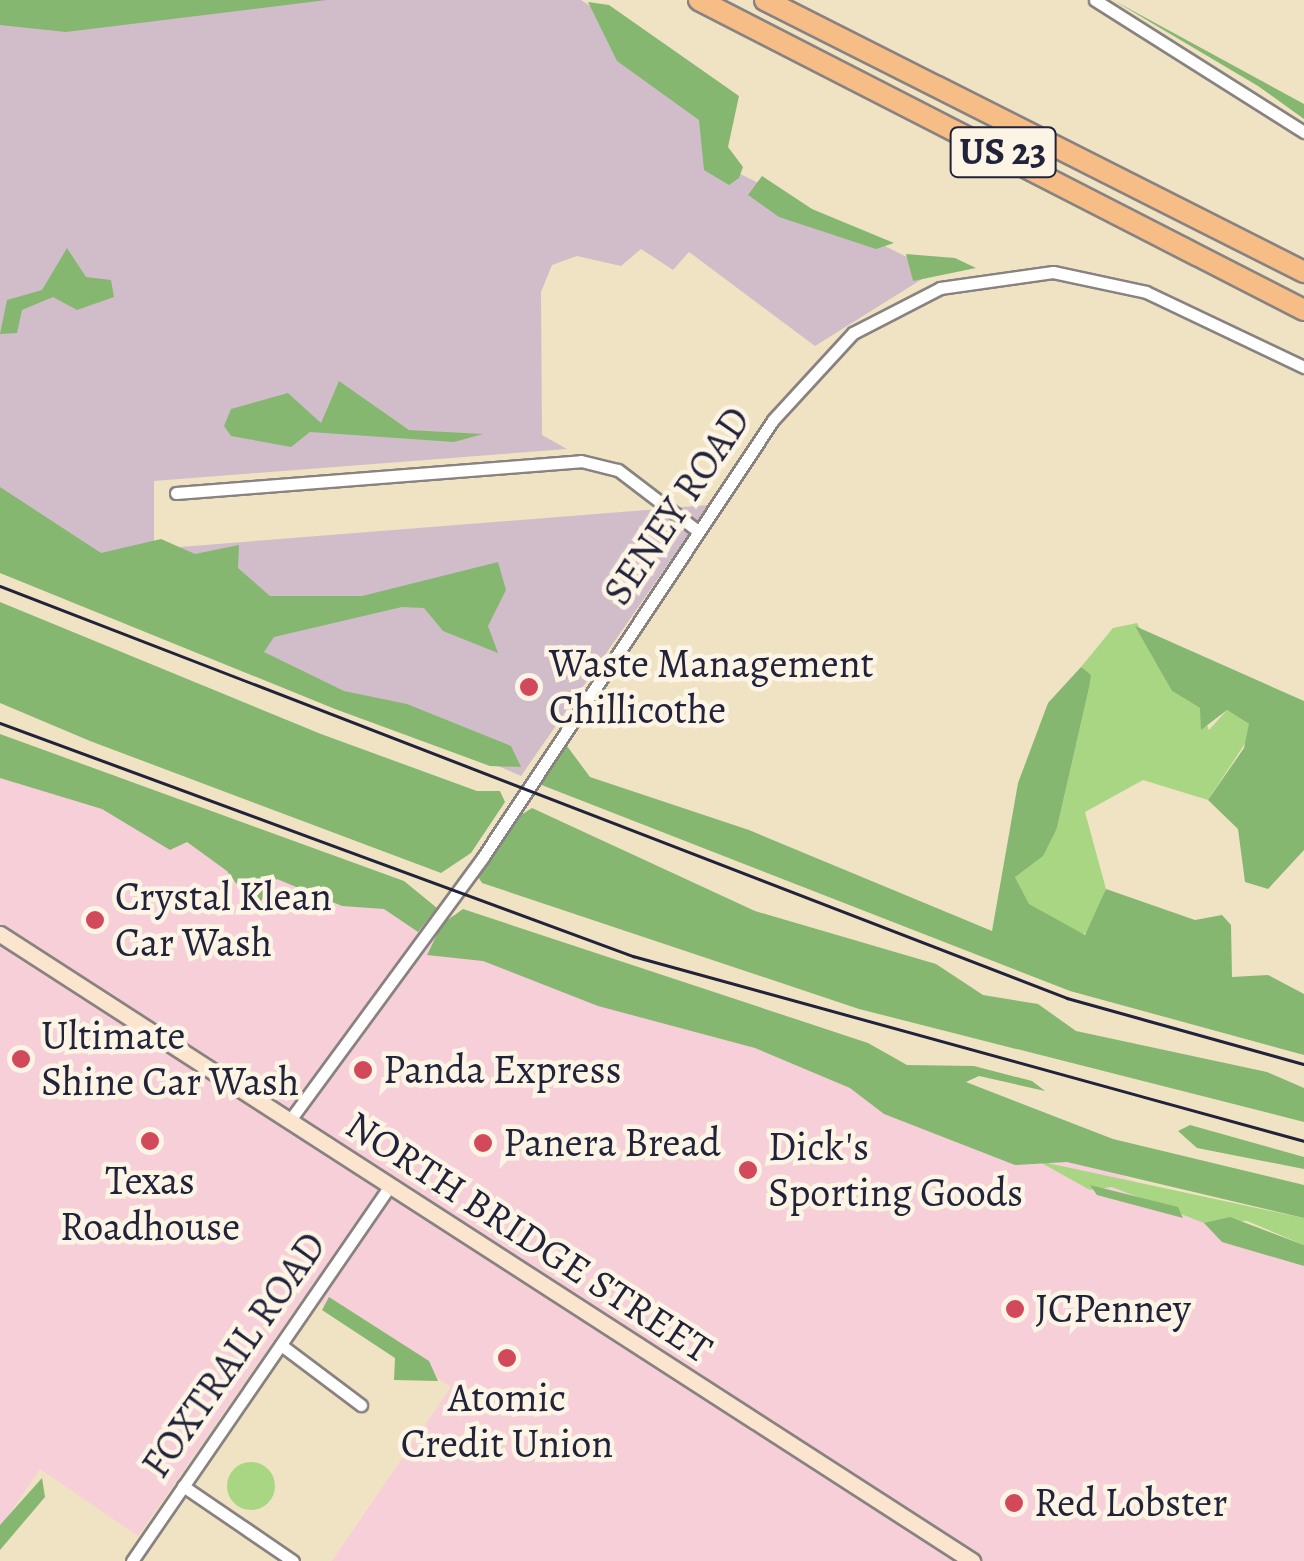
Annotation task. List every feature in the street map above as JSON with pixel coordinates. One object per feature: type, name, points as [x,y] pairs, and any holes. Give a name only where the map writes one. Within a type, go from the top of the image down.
[{"type":"highway","name":"US 23","points":[[699,0],[1304,310]]},
{"type":"highway","name":"US 23","points":[[765,0],[1304,272]]},
{"type":"main road","name":"NORTH BRIDGE STREET","points":[[0,934],[972,1561]]},
{"type":"street","points":[[1095,0],[1304,132]]},
{"type":"street","name":"SENEY ROAD","points":[[290,1120],[492,845],[698,531],[822,360],[892,309],[967,280],[1053,272],[1122,283],[1304,367]]},
{"type":"street","points":[[176,493],[581,461],[618,470],[698,531]]},
{"type":"street","name":"FOXTRAIL ROAD","points":[[132,1561],[390,1186]]},
{"type":"street","points":[[280,1344],[361,1405]]},
{"type":"street","points":[[183,1486],[292,1561]]},
{"type":"shaded area","points":[[0,0],[581,0],[730,98],[706,157],[935,271],[815,346],[689,252],[673,270],[641,249],[621,266],[577,256],[552,265],[541,292],[542,435],[567,449],[154,481],[154,549],[709,505],[521,776],[0,548]]},
{"type":"shaded area","points":[[0,744],[1031,1133],[1304,1260],[1304,1561],[332,1561],[451,1387],[306,1294],[138,1536],[40,1469],[0,1528]]},
{"type":"green space","points":[[0,0],[327,0],[66,32],[0,25]]},
{"type":"green space","points":[[1113,0],[1304,104],[1304,119],[1258,86]]},
{"type":"green space","points":[[588,2],[609,5],[739,96],[728,147],[743,167],[739,178],[729,185],[704,170],[699,120],[617,61]]},
{"type":"green space","points":[[762,176],[812,209],[894,243],[876,249],[779,217],[748,195]]},
{"type":"green space","points":[[67,248],[86,277],[111,280],[114,297],[77,310],[53,297],[22,310],[17,333],[0,334],[7,300],[42,290]]},
{"type":"green space","points":[[906,254],[955,258],[976,268],[913,281]]},
{"type":"green space","points":[[339,381],[409,430],[483,434],[454,442],[310,432],[291,447],[231,436],[224,426],[231,409],[288,393],[321,423]]},
{"type":"green space","points":[[0,487],[101,553],[161,539],[195,554],[239,545],[238,568],[270,596],[362,596],[498,562],[506,590],[488,626],[498,653],[443,631],[424,608],[402,607],[274,637],[264,652],[344,691],[407,704],[511,746],[521,767],[490,766],[335,709],[0,573]]},
{"type":"green space","points":[[0,602],[321,734],[477,791],[500,791],[505,802],[471,853],[441,873],[90,741],[0,703]]},
{"type":"green space","points":[[1137,623],[1172,691],[1200,708],[1209,730],[1227,710],[1249,724],[1250,736],[1208,800],[1143,780],[1085,812],[1106,889],[1092,931],[1080,935],[1029,905],[1015,877],[1057,828],[1089,688],[1081,667],[1113,628]]},
{"type":"green space","points":[[1135,626],[1304,701],[1304,850],[1268,889],[1245,882],[1238,829],[1208,800],[1244,748],[1249,724],[1227,710],[1201,730],[1200,708],[1172,691]]},
{"type":"green space","points":[[1081,667],[1091,675],[1057,828],[1043,856],[1015,877],[1029,904],[1085,935],[1106,889],[1195,920],[1222,915],[1231,925],[1232,977],[1268,975],[1304,994],[1304,1055],[1070,991],[539,784],[564,742],[590,777],[749,830],[992,931],[1018,783],[1048,703]]},
{"type":"green space","points":[[0,734],[404,881],[437,908],[418,932],[384,909],[342,906],[277,879],[255,909],[227,871],[187,842],[170,850],[102,809],[0,778]]},
{"type":"green space","points":[[532,808],[755,911],[936,964],[983,995],[1038,1004],[1076,1031],[1267,1072],[1304,1088],[1304,1122],[859,1009],[482,883],[477,875],[513,820]]},
{"type":"green space","points":[[463,909],[868,1043],[907,1065],[974,1066],[1032,1081],[1045,1091],[979,1076],[966,1082],[1113,1139],[1304,1185],[1304,1218],[1067,1162],[1015,1165],[884,1114],[850,1088],[755,1048],[598,1006],[483,961],[427,955],[442,924]]},
{"type":"green space","points":[[1190,1125],[1304,1157],[1304,1169],[1197,1148],[1178,1131]]},
{"type":"green space","points":[[1038,1161],[1304,1218],[1304,1245],[1247,1221],[1204,1223],[1112,1187],[1090,1190]]},
{"type":"green space","points":[[1090,1185],[1178,1207],[1183,1218],[1097,1195]]},
{"type":"green space","points":[[1230,1217],[1304,1245],[1304,1266],[1222,1242],[1204,1223]]},
{"type":"green space","points":[[329,1297],[429,1361],[438,1381],[394,1380],[395,1358],[322,1310]]},
{"type":"green space","points":[[251,1462],[268,1469],[275,1486],[268,1503],[251,1510],[234,1503],[227,1486],[234,1469]]},
{"type":"green space","points":[[42,1478],[45,1497],[0,1550],[0,1525]]},
{"type":"railway","points":[[0,586],[1067,998],[1304,1064]]},
{"type":"railway","points":[[0,723],[633,956],[1304,1141]]},
{"type":"place","name":"Waste Management Chillicothe","points":[[529,687]]},
{"type":"place","name":"Crystal Klean Car Wash","points":[[95,920]]},
{"type":"place","name":"Ultimate Shine Car Wash","points":[[21,1059]]},
{"type":"place","name":"Panda Express","points":[[363,1070]]},
{"type":"place","name":"Texas Roadhouse","points":[[150,1141]]},
{"type":"place","name":"Panera Bread","points":[[483,1143]]},
{"type":"place","name":"Dick's Sporting Goods","points":[[748,1170]]},
{"type":"place","name":"JCPenney","points":[[1015,1309]]},
{"type":"place","name":"Atomic Credit Union","points":[[507,1358]]},
{"type":"place","name":"Red Lobster","points":[[1014,1503]]}]
